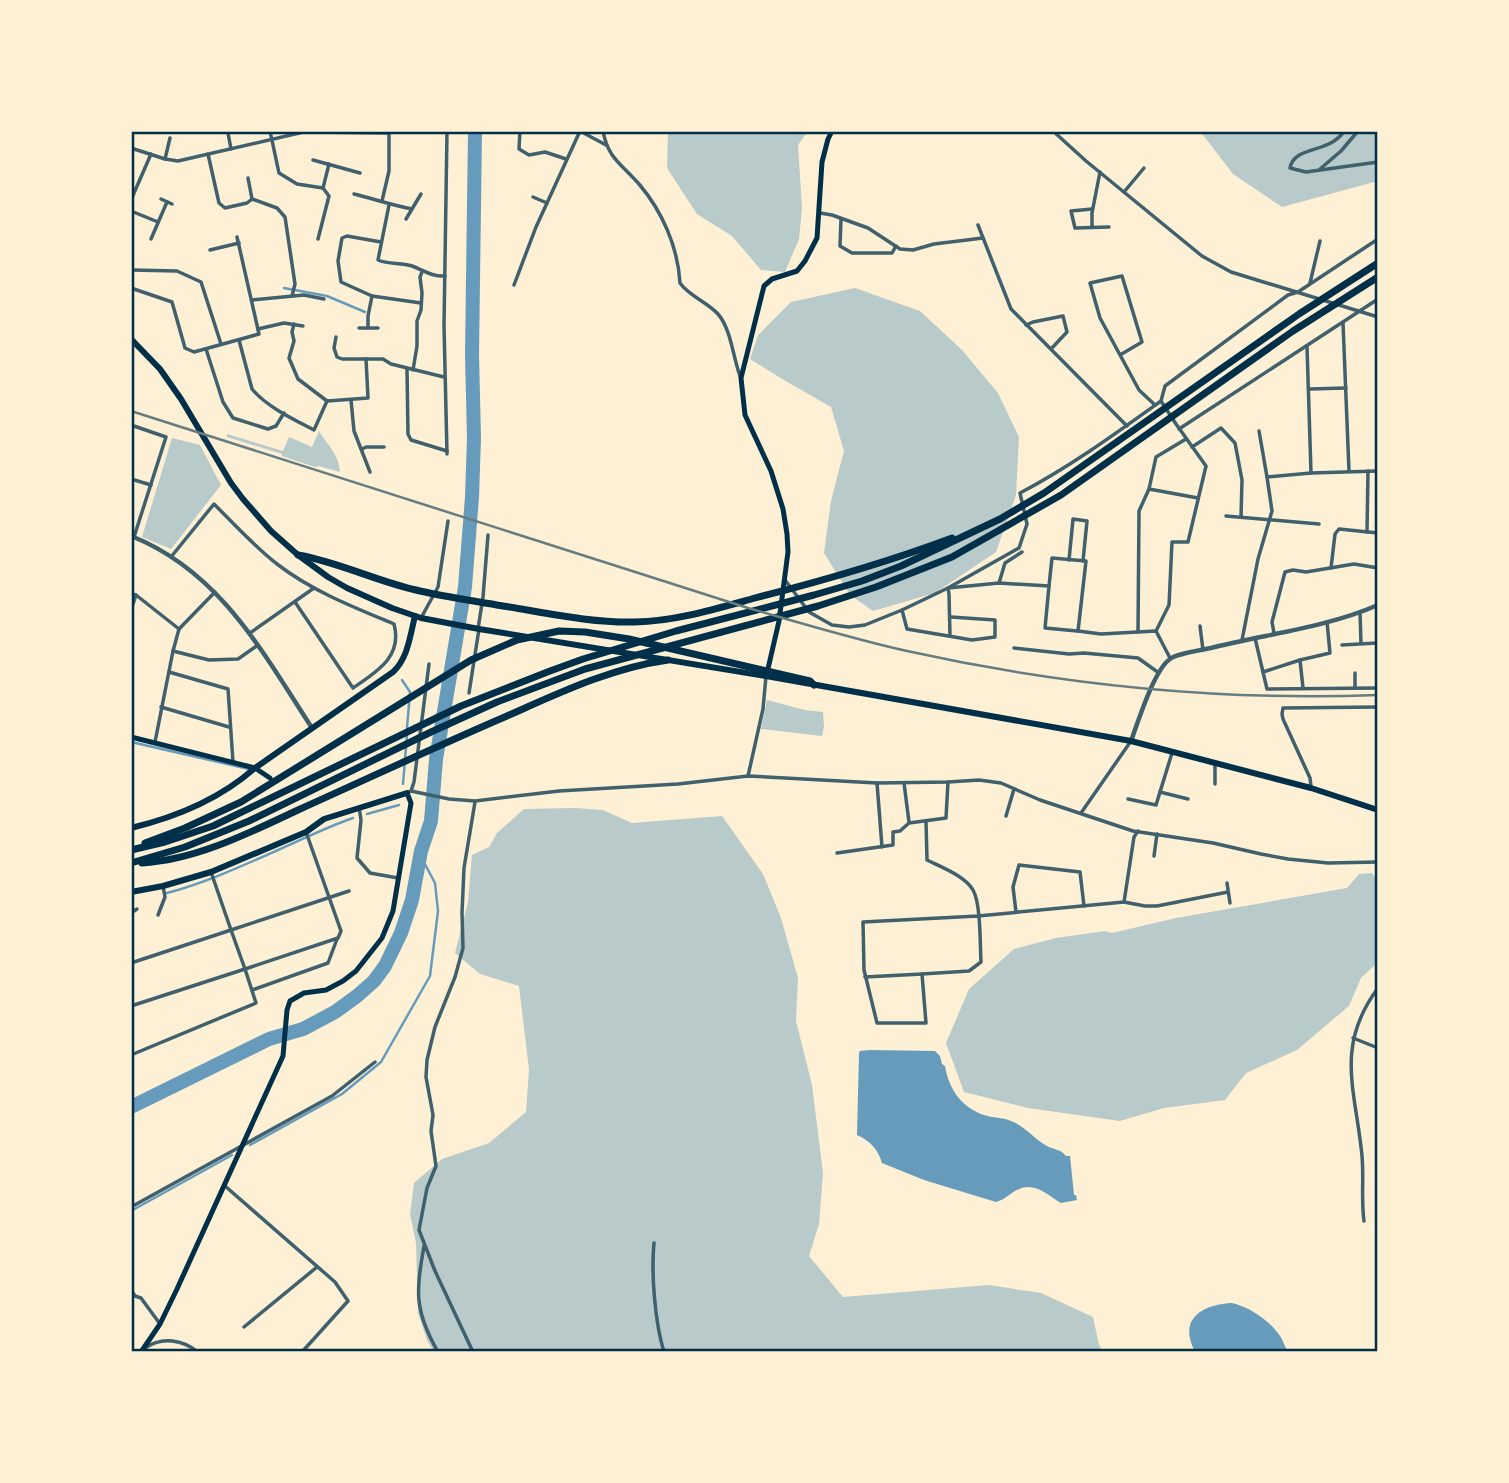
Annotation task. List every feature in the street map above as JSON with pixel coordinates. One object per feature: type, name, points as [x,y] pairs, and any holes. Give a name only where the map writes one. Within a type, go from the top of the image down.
[{"type":"highway","points":[[131,849],[165,842],[213,826],[461,706],[583,659],[862,581],[901,566],[1000,519],[1044,493],[1299,314],[1378,263]]},
{"type":"highway","points":[[131,863],[185,847],[249,821],[497,702],[585,669],[818,606],[876,587],[951,557],[1062,495],[1378,276]]},
{"type":"highway","points":[[131,339],[160,369],[231,483],[257,516],[317,570],[347,588],[392,608],[429,620],[479,629],[668,660],[767,673],[810,681],[814,685],[1131,741],[1311,788],[1378,810]]},
{"type":"highway","points":[[298,555],[320,559],[420,592],[582,619],[636,622],[686,616],[812,584],[904,556],[1000,519]]},
{"type":"highway","points":[[131,828],[182,812],[212,799],[393,672],[401,664],[418,617]]},
{"type":"highway","points":[[131,849],[241,802],[471,660],[517,640],[559,631],[585,632],[629,639],[767,673]]},
{"type":"highway","points":[[131,863],[155,862],[236,838],[567,689],[640,664],[668,660]]},
{"type":"highway","points":[[131,892],[212,874],[307,833],[323,815],[360,810],[409,792]]},
{"type":"main road","points":[[767,673],[785,580],[787,534],[783,509],[771,471],[745,415],[741,378],[764,286],[772,279],[797,271],[806,261],[817,238],[822,162],[832,131]]},
{"type":"main road","points":[[131,737],[255,768],[270,778]]},
{"type":"main road","points":[[142,1351],[160,1324],[283,1056],[290,1001],[304,993],[326,990],[343,981],[356,971],[382,938],[393,911],[411,803],[409,792]]},
{"type":"street","points":[[270,131],[279,173],[297,184],[323,188],[329,196],[318,239]]},
{"type":"street","points":[[407,369],[408,434],[411,440],[447,453],[444,377],[447,131]]},
{"type":"street","points":[[520,131],[519,149],[529,155],[545,152],[566,159]]},
{"type":"street","points":[[514,285],[531,239],[580,131],[606,145]]},
{"type":"street","points":[[603,131],[606,145],[612,155],[650,198],[662,219],[673,243],[680,282],[721,317],[741,378]]},
{"type":"street","points":[[1053,131],[1202,256],[1231,272],[1378,317]]},
{"type":"street","points":[[1344,131],[1336,141],[1299,154],[1291,162],[1290,168],[1306,172],[1378,162]]},
{"type":"street","points":[[1318,170],[1341,151],[1357,131]]},
{"type":"street","points":[[131,148],[178,161],[308,132],[389,132],[389,171],[382,201]]},
{"type":"street","points":[[228,133],[231,149]]},
{"type":"street","points":[[165,159],[170,138]]},
{"type":"street","points":[[131,200],[150,154]]},
{"type":"street","points":[[208,154],[219,203],[225,208],[247,203],[252,199]]},
{"type":"street","points":[[313,160],[360,173]]},
{"type":"street","points":[[323,188],[329,164]]},
{"type":"street","points":[[1124,192],[1144,168]]},
{"type":"street","points":[[1092,227],[1092,209],[1100,172]]},
{"type":"street","points":[[248,178],[252,199]]},
{"type":"street","points":[[354,194],[412,209]]},
{"type":"street","points":[[407,219],[421,194]]},
{"type":"street","points":[[533,197],[547,203]]},
{"type":"street","points":[[151,239],[169,203],[160,199]]},
{"type":"street","points":[[252,199],[277,208],[285,217],[295,284],[292,296]]},
{"type":"street","points":[[389,205],[378,260],[445,276]]},
{"type":"street","points":[[1092,209],[1071,211],[1075,228],[1109,227]]},
{"type":"street","points":[[131,211],[158,222]]},
{"type":"street","points":[[820,213],[868,228],[900,249],[913,250],[934,244],[983,238]]},
{"type":"street","points":[[841,218],[840,246],[852,253],[892,253],[896,246]]},
{"type":"street","points":[[978,225],[1012,309],[1127,426]]},
{"type":"street","points":[[381,242],[347,236],[342,238],[338,261],[341,282],[372,296],[421,303]]},
{"type":"street","points":[[131,288],[172,302],[185,348],[194,352],[259,334],[237,237]]},
{"type":"street","points":[[785,580],[809,612],[832,625],[865,625],[948,588],[1019,548],[1027,524],[1020,493],[1051,478],[1127,426],[1161,401],[1165,386],[1288,295],[1298,292],[1378,239]]},
{"type":"street","points":[[1310,283],[1320,241]]},
{"type":"street","points":[[210,250],[239,243]]},
{"type":"street","points":[[131,270],[177,271],[201,282],[221,344]]},
{"type":"street","points":[[413,370],[417,321],[421,310],[422,271]]},
{"type":"street","points":[[1120,355],[1142,342],[1122,276],[1090,283],[1100,318],[1120,355],[1139,390],[1155,405]]},
{"type":"street","points":[[252,300],[304,295],[324,299]]},
{"type":"street","points":[[368,328],[372,296]]},
{"type":"street","points":[[1179,429],[1378,299]]},
{"type":"street","points":[[1026,325],[1063,316],[1067,332],[1051,349]]},
{"type":"street","points":[[1343,321],[1349,471]]},
{"type":"street","points":[[258,329],[284,323],[303,327]]},
{"type":"street","points":[[294,324],[294,341],[289,358],[298,379],[327,401],[368,398],[366,359]]},
{"type":"street","points":[[359,328],[378,328]]},
{"type":"street","points":[[417,336],[423,336]]},
{"type":"street","points":[[336,337],[332,348],[337,358],[383,359],[387,363],[407,369],[444,377]]},
{"type":"street","points":[[239,340],[252,389],[257,395],[314,430],[327,401]]},
{"type":"street","points":[[1307,346],[1311,472]]},
{"type":"street","points":[[206,349],[223,402],[233,418],[268,429],[276,426],[284,413]]},
{"type":"street","points":[[1309,389],[1346,388]]},
{"type":"street","points":[[351,400],[354,431],[370,472]]},
{"type":"street","points":[[1156,631],[1169,605],[1172,542],[1188,542],[1206,466],[1161,401]]},
{"type":"street","points":[[131,425],[166,437],[133,536],[171,557],[215,592],[250,633],[312,728]]},
{"type":"street","points":[[1192,447],[1221,428],[1235,443],[1242,480],[1241,517]]},
{"type":"street","points":[[1242,640],[1258,559],[1272,511],[1259,431]]},
{"type":"street","points":[[1138,632],[1139,511],[1149,489],[1156,457],[1186,439]]},
{"type":"street","points":[[361,449],[384,447]]},
{"type":"street","points":[[1367,532],[1368,471]]},
{"type":"street","points":[[1267,477],[1311,472],[1378,471]]},
{"type":"street","points":[[131,479],[151,485]]},
{"type":"street","points":[[1149,489],[1199,499]]},
{"type":"street","points":[[171,557],[214,504],[277,564],[340,602],[394,624],[397,634],[395,649],[382,667],[353,688],[295,602]]},
{"type":"street","points":[[1226,516],[1319,524]]},
{"type":"street","points":[[1069,560],[1073,519],[1087,521],[1083,561]]},
{"type":"street","points":[[418,617],[438,587],[448,521]]},
{"type":"street","points":[[1331,568],[1335,534],[1339,529],[1378,533]]},
{"type":"street","points":[[468,694],[479,629],[488,535]]},
{"type":"street","points":[[999,583],[1005,563],[1022,552]]},
{"type":"street","points":[[1078,631],[1086,561],[1052,558],[1045,628],[1101,634],[1156,631]]},
{"type":"street","points":[[1274,634],[1272,622],[1285,572],[1306,572],[1354,564],[1378,568]]},
{"type":"street","points":[[948,588],[999,583],[1049,586]]},
{"type":"street","points":[[250,633],[314,588]]},
{"type":"street","points":[[948,588],[950,636]]},
{"type":"street","points":[[155,742],[179,629],[215,592]]},
{"type":"street","points":[[131,610],[134,594],[179,629]]},
{"type":"street","points":[[1081,813],[1131,741],[1159,673],[1170,658],[1327,622],[1378,605]]},
{"type":"street","points":[[902,610],[907,629],[972,640],[995,637],[995,621],[950,617]]},
{"type":"street","points":[[1360,613],[1361,643]]},
{"type":"street","points":[[1263,672],[1330,653],[1327,622]]},
{"type":"street","points":[[1200,626],[1203,650]]},
{"type":"street","points":[[1156,631],[1170,658]]},
{"type":"street","points":[[1255,638],[1266,688],[1378,688]]},
{"type":"street","points":[[1342,645],[1377,643]]},
{"type":"street","points":[[173,651],[209,660],[238,659],[258,645]]},
{"type":"street","points":[[1017,655],[1016,648],[1138,658],[1159,673]]},
{"type":"street","points":[[1300,660],[1303,688]]},
{"type":"street","points":[[429,664],[414,782],[409,792],[475,801],[559,791],[678,784],[747,776],[877,783],[979,780],[1001,783],[1040,800],[1138,831],[1288,859],[1328,863],[1378,862]]},
{"type":"street","points":[[169,672],[228,689],[233,762]]},
{"type":"street","points":[[747,776],[763,709],[767,673]]},
{"type":"street","points":[[1354,673],[1355,688]]},
{"type":"street","points":[[1311,788],[1310,778],[1283,719],[1283,708],[1378,707]]},
{"type":"street","points":[[161,708],[229,727]]},
{"type":"street","points":[[1128,799],[1156,805],[1172,751]]},
{"type":"street","points":[[1214,762],[1215,784]]},
{"type":"street","points":[[837,853],[893,845],[893,832],[900,831],[909,823],[946,818],[948,782]]},
{"type":"street","points":[[877,783],[882,847]]},
{"type":"street","points":[[904,783],[909,823]]},
{"type":"street","points":[[1006,816],[1014,789]]},
{"type":"street","points":[[1160,792],[1188,799]]},
{"type":"street","points":[[473,1352],[419,1230],[427,1188],[436,1166],[431,1131],[433,1115],[426,1077],[427,1060],[435,1027],[455,977],[463,948],[461,913],[464,867],[475,801]]},
{"type":"street","points":[[360,810],[357,858],[369,873],[398,878]]},
{"type":"street","points":[[865,977],[969,971],[981,962],[974,891],[951,872],[927,860],[926,821]]},
{"type":"street","points":[[1124,902],[1134,837],[1138,831]]},
{"type":"street","points":[[252,990],[328,962],[341,931],[307,833]]},
{"type":"street","points":[[1154,856],[1157,834]]},
{"type":"street","points":[[1016,912],[1013,887],[1018,865],[1080,872],[1084,906]]},
{"type":"street","points":[[131,1055],[256,1003],[212,874]]},
{"type":"street","points":[[1227,883],[1230,903]]},
{"type":"street","points":[[158,915],[164,894],[163,886]]},
{"type":"street","points":[[131,963],[349,891]]},
{"type":"street","points":[[922,974],[926,1023],[877,1023],[864,970],[863,922],[978,916],[1124,902],[1157,906],[1228,891]]},
{"type":"street","points":[[131,913],[137,909]]},
{"type":"street","points":[[132,1004],[338,938]]},
{"type":"street","points":[[1364,1221],[1363,1159],[1350,1056],[1355,1028],[1378,988]]},
{"type":"street","points":[[1353,1038],[1378,1048]]},
{"type":"street","points":[[131,1207],[332,1096],[375,1062]]},
{"type":"street","points":[[225,1185],[335,1282],[348,1301],[302,1352]]},
{"type":"street","points":[[654,1243],[654,1280],[660,1339],[664,1352]]},
{"type":"street","points":[[425,1244],[418,1287],[421,1316],[438,1352]]},
{"type":"street","points":[[244,1327],[317,1266]]},
{"type":"street","points":[[131,1290],[133,1297],[141,1298],[160,1324]]},
{"type":"street","points":[[142,1351],[152,1343],[172,1340],[189,1345],[198,1352]]},
{"type":"shaded area","points":[[668,131],[808,131],[798,145],[802,208],[799,239],[785,272],[761,270],[732,236],[697,214],[667,168]]},
{"type":"shaded area","points":[[1200,131],[1378,131],[1378,181],[1282,207],[1233,174]]},
{"type":"shaded area","points":[[855,288],[920,311],[962,350],[998,393],[1019,437],[1016,495],[996,552],[935,593],[873,611],[850,595],[824,553],[831,501],[844,451],[831,407],[750,359],[758,335],[791,302]]},
{"type":"shaded area","points":[[319,431],[335,455],[340,472],[315,467],[227,437],[227,434],[283,451],[289,437],[312,447]]},
{"type":"shaded area","points":[[172,438],[200,445],[221,485],[171,549],[142,537]]},
{"type":"shaded area","points":[[767,700],[823,712],[822,736],[761,729]]},
{"type":"shaded area","points":[[524,809],[603,810],[632,823],[722,816],[763,874],[781,918],[798,978],[796,1021],[812,1085],[823,1173],[819,1224],[809,1256],[843,1297],[989,1285],[1041,1293],[1093,1317],[1103,1352],[434,1352],[418,1313],[416,1243],[410,1214],[414,1183],[442,1159],[489,1143],[526,1112],[529,1069],[519,986],[480,974],[455,953],[468,902],[472,855],[489,847],[497,833]]},
{"type":"shaded area","points":[[1372,873],[1378,881],[1378,962],[1361,978],[1349,1006],[1297,1050],[1246,1073],[1225,1100],[1164,1108],[1120,1121],[1028,1108],[964,1092],[946,1043],[969,989],[1014,949],[1056,938],[1105,931],[1112,933],[1176,918],[1347,888],[1359,874]]},
{"type":"water","points":[[870,1050],[935,1051],[945,1066],[953,1090],[969,1107],[984,1115],[1016,1123],[1047,1146],[1070,1156],[1074,1195],[1077,1200],[1061,1203],[1028,1187],[996,1202],[924,1180],[882,1163],[873,1146],[857,1135],[859,1053]]},
{"type":"water","points":[[1232,1303],[1265,1320],[1276,1330],[1288,1352],[1195,1352],[1189,1331],[1196,1316],[1211,1307]]},
{"type":"waterway","points":[[131,1107],[269,1039],[303,1029],[335,1012],[374,981],[385,966],[401,933],[431,821],[436,759],[465,587],[474,438],[472,355],[475,131]]},
{"type":"waterway","points":[[284,288],[327,296],[365,312]]},
{"type":"waterway","points":[[402,680],[410,692],[407,728]]},
{"type":"waterway","points":[[403,784],[407,735]]},
{"type":"waterway","points":[[131,742],[249,769]]},
{"type":"waterway","points":[[367,814],[399,805]]},
{"type":"waterway","points":[[167,893],[223,874],[353,818]]},
{"type":"waterway","points":[[250,1145],[342,1094],[381,1062],[430,976],[438,911],[435,883],[420,855]]},
{"type":"waterway","points":[[131,1211],[232,1155]]},
{"type":"railway","points":[[131,411],[748,608],[907,651],[1023,673],[1141,688],[1259,695],[1378,695]]}]
